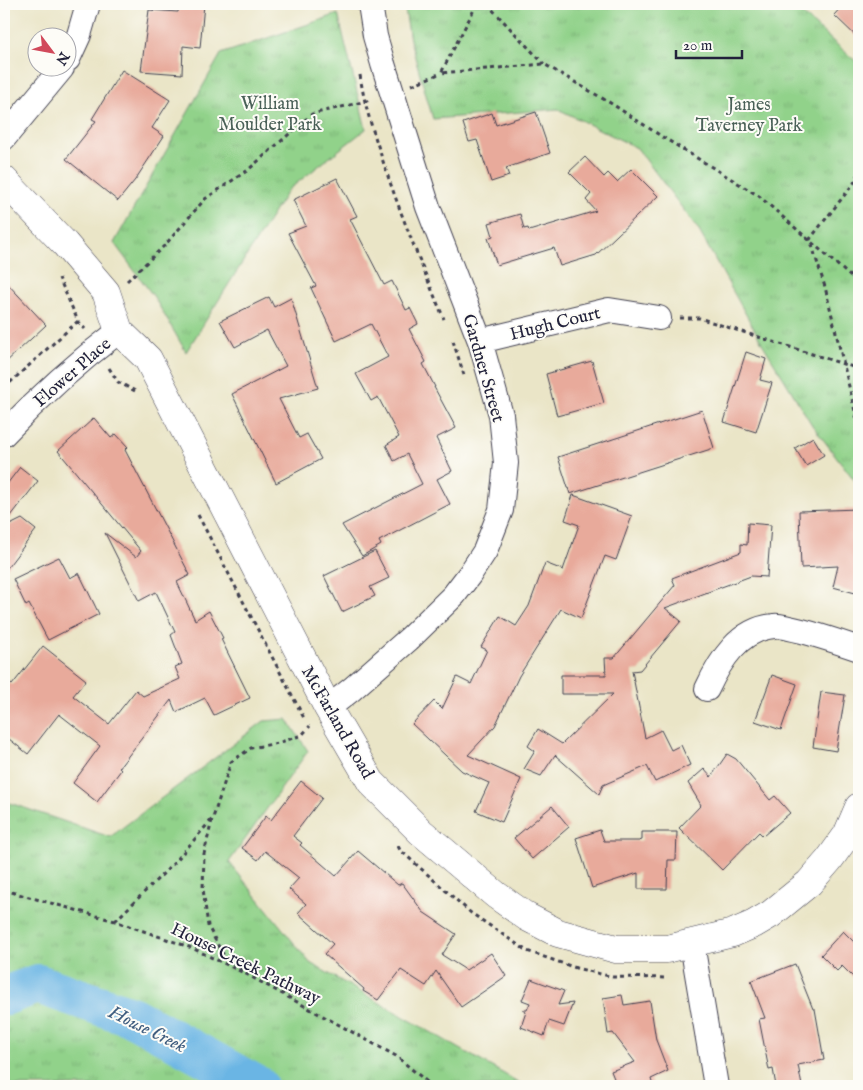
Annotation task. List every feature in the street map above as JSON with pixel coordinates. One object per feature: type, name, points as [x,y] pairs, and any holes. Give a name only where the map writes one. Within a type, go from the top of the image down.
[{"type":"street","points":[[78,37],[88,4]]},
{"type":"street","name":"Gardner Street","points":[[328,708],[410,638],[454,595],[485,551],[494,531],[501,510],[506,463],[501,415],[480,342],[428,207],[376,36],[370,4]]},
{"type":"street","points":[[4,138],[54,78]]},
{"type":"street","name":"McFarland Road","points":[[4,180],[65,244],[106,292],[119,331],[148,359],[328,708],[371,782],[421,832],[496,895],[527,917],[558,933],[616,949],[667,948],[692,944],[754,924],[786,903],[829,860],[847,835],[859,807]]},
{"type":"street","name":"Hugh Court","points":[[480,342],[609,310],[659,318]]},
{"type":"street","name":"Flower Place","points":[[4,434],[22,414],[87,356],[119,331]]},
{"type":"street","points":[[707,689],[729,650],[751,634],[775,625],[859,648]]},
{"type":"street","points":[[692,944],[716,1086]]},
{"type":"path","points":[[442,73],[478,4]]},
{"type":"path","points":[[487,4],[544,64],[759,196],[859,284]]},
{"type":"path","points":[[106,292],[128,280],[165,245],[205,199],[248,170],[312,114],[393,94],[442,73],[544,64]]},
{"type":"path","points":[[360,72],[364,102],[396,199],[447,325]]},
{"type":"path","points":[[810,239],[854,183],[859,173]]},
{"type":"path","points":[[810,239],[825,287],[859,428]]},
{"type":"path","points":[[4,388],[78,321],[62,282],[57,276]]},
{"type":"path","points":[[659,318],[699,318],[859,369]]},
{"type":"path","points":[[451,334],[465,380]]},
{"type":"path","points":[[246,974],[222,953],[208,926],[203,889],[204,854],[212,818],[231,762],[251,748],[278,743],[302,735],[328,708]]},
{"type":"path","points":[[114,921],[174,862],[212,818]]},
{"type":"path","name":"House Creek Pathway","points":[[4,890],[114,921],[192,948],[246,974],[396,1056],[432,1086]]},
{"type":"green space","name":"James Taverney Park","points":[[404,4],[785,4],[802,14],[859,64],[859,486],[812,425],[762,343],[698,229],[637,148],[558,109],[433,119],[410,40]]},
{"type":"green space","name":"William Moulder Park","points":[[338,14],[366,129],[288,190],[186,352],[154,297],[114,243],[221,54]]},
{"type":"green space","points":[[287,719],[308,751],[229,862],[310,963],[525,1086],[4,1086],[4,801],[110,837],[264,721]]},
{"type":"building","points":[[179,4],[204,4],[200,48],[183,46],[182,74],[141,71],[149,10],[178,12]]},
{"type":"building","points":[[844,4],[859,4],[859,39],[834,15]]},
{"type":"building","points":[[122,70],[170,100],[152,128],[164,136],[135,180],[118,201],[66,159],[96,121],[92,119]]},
{"type":"building","points":[[536,112],[550,153],[506,168],[509,176],[491,182],[477,140],[469,142],[463,123],[492,113],[496,125]]},
{"type":"building","points":[[585,157],[604,177],[608,173],[617,182],[631,169],[658,196],[596,255],[560,266],[554,248],[497,265],[488,238],[493,236],[489,223],[520,214],[524,229],[528,228],[529,231],[596,211],[586,200],[591,194],[569,172]]},
{"type":"building","points":[[337,178],[357,216],[350,219],[384,285],[392,281],[406,310],[410,308],[418,324],[409,329],[426,362],[423,364],[456,428],[436,438],[452,471],[437,479],[450,504],[379,541],[381,545],[362,556],[342,525],[422,484],[407,454],[394,461],[386,445],[399,437],[378,397],[371,401],[356,374],[388,357],[371,324],[336,341],[311,288],[316,286],[288,233],[306,226],[293,200]]},
{"type":"building","points":[[4,280],[46,325],[4,364]]},
{"type":"building","points":[[269,297],[274,307],[291,298],[318,388],[279,399],[299,438],[307,434],[321,459],[276,483],[232,394],[286,366],[267,330],[235,347],[220,321]]},
{"type":"building","points":[[746,352],[766,359],[760,380],[772,383],[756,432],[724,422]]},
{"type":"building","points":[[592,361],[604,403],[557,416],[546,374]]},
{"type":"building","points":[[702,410],[714,448],[570,494],[558,457]]},
{"type":"building","points":[[94,418],[111,438],[116,434],[128,447],[125,450],[190,575],[177,582],[195,620],[209,611],[250,698],[214,715],[205,698],[176,712],[171,700],[119,768],[121,770],[97,802],[73,783],[100,746],[59,714],[28,754],[4,735],[4,679],[12,685],[43,646],[86,680],[73,696],[109,724],[136,690],[143,696],[180,679],[175,667],[182,664],[171,635],[175,632],[156,592],[139,601],[105,533],[136,557],[141,551],[58,451]]},
{"type":"building","points":[[813,437],[824,455],[806,466],[795,448]]},
{"type":"building","points":[[20,467],[38,481],[4,525],[4,488]]},
{"type":"building","points":[[573,495],[632,516],[616,560],[605,556],[581,618],[561,609],[519,676],[495,726],[468,755],[521,779],[502,822],[476,811],[489,783],[462,771],[412,724],[434,701],[442,709],[457,677],[471,684],[487,650],[481,647],[500,616],[516,626],[529,606],[545,563],[563,570],[579,525],[565,520]]},
{"type":"building","points":[[859,509],[859,594],[833,587],[838,566],[801,568],[799,511]]},
{"type":"building","points":[[22,519],[36,530],[4,572],[4,528]]},
{"type":"building","points":[[748,523],[771,525],[767,577],[751,576],[665,608],[681,621],[640,670],[632,671],[645,738],[661,730],[671,750],[681,745],[690,765],[655,782],[647,766],[603,785],[599,794],[555,755],[541,776],[524,769],[535,751],[528,746],[538,729],[562,744],[613,694],[561,694],[561,675],[606,675],[605,658],[614,658],[675,585],[672,578],[741,552],[741,544],[747,545]]},
{"type":"building","points":[[375,551],[389,578],[370,587],[375,596],[342,612],[324,576]]},
{"type":"building","points":[[59,557],[70,578],[79,573],[99,614],[48,640],[29,604],[26,606],[13,579]]},
{"type":"building","points":[[772,675],[797,684],[781,730],[755,721]]},
{"type":"building","points":[[821,692],[845,695],[836,751],[813,747]]},
{"type":"building","points":[[727,754],[736,759],[770,800],[775,796],[790,813],[763,836],[759,832],[722,870],[679,828],[701,805],[688,783],[704,769],[711,777]]},
{"type":"building","points":[[301,781],[322,798],[293,836],[302,843],[300,845],[336,876],[358,851],[398,885],[402,883],[423,912],[456,934],[442,955],[466,970],[491,953],[506,976],[461,1007],[436,971],[426,986],[401,970],[378,1000],[363,991],[364,989],[324,954],[333,944],[298,913],[306,904],[289,889],[299,878],[265,851],[258,860],[242,848],[266,816],[271,820]]},
{"type":"building","points":[[552,806],[569,827],[532,859],[514,838]]},
{"type":"building","points":[[600,830],[604,841],[639,841],[642,840],[642,832],[677,832],[676,860],[668,860],[667,889],[638,889],[638,873],[592,888],[576,838]]},
{"type":"building","points":[[843,931],[859,947],[859,983],[842,966],[837,971],[821,955]]},
{"type":"building","points":[[795,964],[813,1009],[815,1009],[824,1060],[798,1065],[802,1086],[776,1086],[773,1069],[769,1070],[759,1019],[765,1018],[751,981]]},
{"type":"building","points":[[531,979],[564,991],[558,1005],[573,1003],[564,1026],[549,1021],[544,1036],[521,1027],[526,1012],[522,1010],[527,1010],[530,1003],[522,1000]]},
{"type":"building","points":[[622,995],[624,1005],[650,1001],[656,1040],[668,1071],[651,1079],[653,1086],[617,1086],[611,1071],[635,1062],[613,1033],[608,1034],[603,998]]},
{"type":"waterway","name":"House Creek","points":[[4,996],[38,984],[133,1017],[258,1086]]}]
